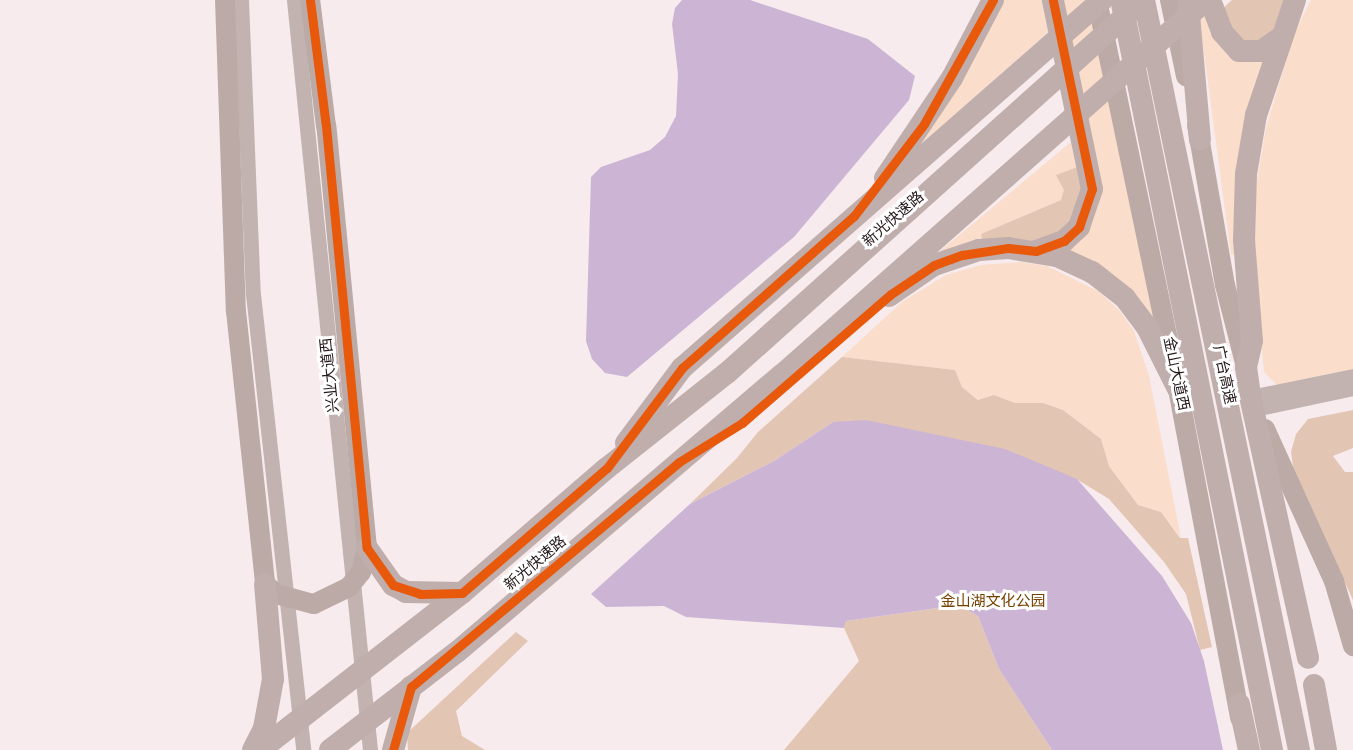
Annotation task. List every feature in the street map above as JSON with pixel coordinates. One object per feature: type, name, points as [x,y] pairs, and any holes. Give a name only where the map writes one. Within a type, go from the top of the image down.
[{"type":"highway","points":[[854,216],[924,124],[993,0]]},
{"type":"highway","points":[[1036,251],[1064,241],[1079,227],[1092,189],[1053,0]]},
{"type":"highway","points":[[607,468],[682,368],[1102,0]]},
{"type":"highway","name":"广台高速","points":[[1121,0],[1272,750]]},
{"type":"highway","name":"广台高速","points":[[1143,0],[1299,750]]},
{"type":"highway","name":"新光快速路","points":[[260,750],[462,593],[607,468],[726,373],[1143,0]]},
{"type":"highway","points":[[1187,0],[1200,139]]},
{"type":"highway","points":[[1208,0],[1222,32],[1239,51],[1261,51],[1279,39]]},
{"type":"highway","name":"新光快速路","points":[[330,750],[411,687],[679,462],[1208,0]]},
{"type":"highway","points":[[1295,0],[1279,39],[1256,115],[1246,174],[1244,240],[1252,341],[1246,368],[1272,507],[1308,658]]},
{"type":"highway","points":[[679,462],[742,423],[891,294],[934,265],[980,250],[1036,251],[1076,262],[1111,284],[1143,321],[1178,389]]},
{"type":"highway","points":[[367,548],[393,585],[406,592],[462,593]]},
{"type":"highway","points":[[253,750],[264,728],[273,679],[265,584]]},
{"type":"highway","points":[[1314,685],[1326,750]]},
{"type":"highway","points":[[393,750],[411,687]]},
{"type":"highway","points":[[1239,704],[1249,750]]},
{"type":"main road","points":[[225,0],[236,311],[265,584],[276,594],[314,604],[349,587],[361,572],[367,548],[310,0]]},
{"type":"main road","name":"金山大道西","points":[[1097,0],[1178,389],[1239,704],[1244,750]]},
{"type":"main road","points":[[1170,0],[1200,139],[1225,285],[1246,368],[1281,470],[1334,581],[1353,646]]},
{"type":"street","points":[[241,0],[247,199],[253,294],[303,750]]},
{"type":"street","name":"兴业大道西","points":[[294,0],[370,750]]},
{"type":"street","points":[[1257,402],[1353,376]]},
{"type":"street","points":[[1257,402],[1353,388]]},
{"type":"shaded area","points":[[682,0],[750,0],[868,39],[915,76],[909,100],[794,237],[627,377],[605,373],[592,359],[586,341],[591,177],[601,167],[650,150],[665,137],[676,116],[678,74],[672,24],[675,8]]},
{"type":"shaded area","points":[[1001,0],[1047,0],[1053,28],[911,153]]},
{"type":"shaded area","points":[[1057,0],[1090,0],[1156,330],[1058,249],[1090,222]]},
{"type":"shaded area","points":[[1197,0],[1268,58],[1240,254],[1231,255]]},
{"type":"shaded area","points":[[1232,0],[1289,0],[1275,34],[1244,45],[1221,10]]},
{"type":"shaded area","points":[[1311,0],[1353,0],[1353,369],[1277,385],[1264,372],[1250,222],[1266,128],[1294,34]]},
{"type":"shaded area","points":[[1077,137],[1083,165],[1061,200],[981,234],[983,243],[939,252]]},
{"type":"shaded area","points":[[1083,165],[1085,181],[1076,222],[1034,245],[983,243],[981,234],[1061,200],[1064,190],[1056,175]]},
{"type":"shaded area","points":[[1020,262],[1047,266],[1098,291],[1119,310],[1134,331],[1149,376],[1181,538],[1161,512],[1138,505],[1109,466],[1101,439],[1063,410],[1043,403],[1015,403],[994,395],[979,400],[962,387],[955,370],[842,357],[902,302],[946,275],[981,265]]},
{"type":"shaded area","points":[[842,357],[955,370],[962,387],[978,400],[994,395],[1015,403],[1043,403],[1063,410],[1101,439],[1109,466],[1138,505],[1161,512],[1180,538],[1188,538],[1212,647],[1200,650],[1186,594],[1164,562],[1109,499],[1078,480],[833,422],[774,461],[690,504],[737,458],[758,432]]},
{"type":"shaded area","points":[[1353,410],[1353,448],[1333,456],[1345,472],[1353,472],[1353,600],[1294,473],[1291,452],[1296,434],[1308,419]]},
{"type":"shaded area","name":"金山湖文化公园","points":[[866,420],[1005,449],[1077,479],[1162,576],[1191,623],[1204,661],[1223,750],[1052,750],[999,669],[978,616],[959,605],[846,621],[844,628],[686,617],[664,606],[606,607],[591,594],[690,504],[774,461],[833,422]]},
{"type":"shaded area","points":[[959,605],[978,616],[999,669],[1052,750],[784,750],[859,661],[844,628],[846,621]]},
{"type":"shaded area","points":[[516,632],[528,641],[456,711],[462,736],[485,750],[408,750],[407,733]]},
{"type":"cycle path","points":[[310,0],[326,126],[367,548],[393,585],[420,594],[462,593],[607,468],[682,368],[854,216],[924,124],[993,0]]},
{"type":"cycle path","points":[[393,750],[411,687],[679,462],[742,423],[891,294],[934,265],[962,255],[1008,248],[1036,251],[1064,241],[1079,227],[1092,189],[1053,0]]}]
